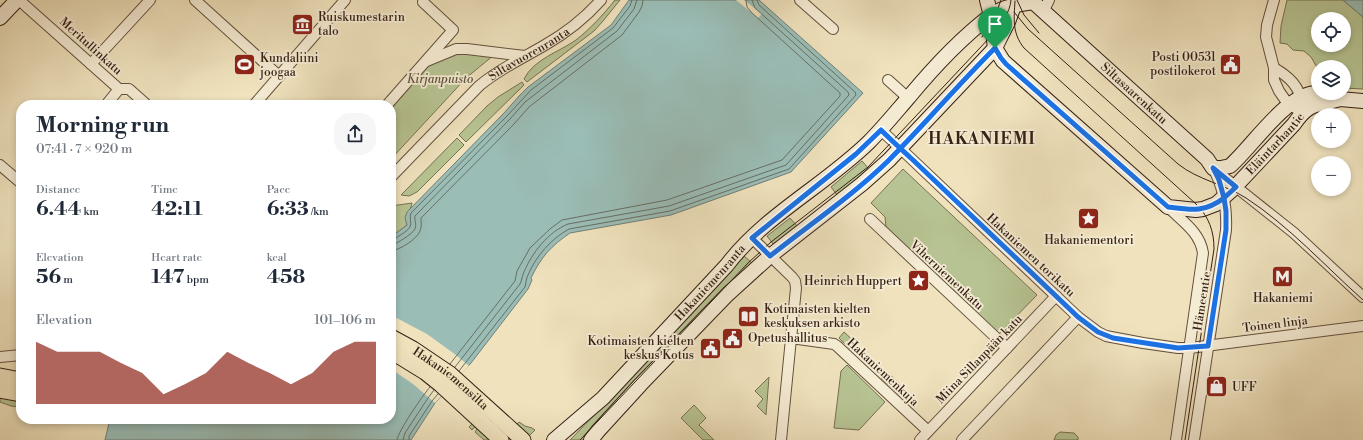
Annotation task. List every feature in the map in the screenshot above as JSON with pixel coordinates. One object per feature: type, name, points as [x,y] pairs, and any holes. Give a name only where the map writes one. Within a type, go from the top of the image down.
[{"type":"main road","points":[[0,18],[18,0]]},
{"type":"main road","points":[[987,0],[991,16],[995,48],[1006,64],[1168,207],[1202,210],[1216,204],[1236,187]]},
{"type":"main road","name":"Hakaniemenranta","points":[[554,440],[603,398],[727,265],[740,249],[770,222],[861,150],[881,130],[956,46],[991,16],[1007,7],[1015,3],[1040,2]]},
{"type":"main road","name":"Siltasaarenkatu","points":[[1040,2],[1207,160],[1213,168]]},
{"type":"main road","name":"Hakaniemenranta","points":[[591,440],[728,294],[770,256],[862,184],[889,160],[995,48],[1008,22],[1015,3]]},
{"type":"main road","name":"Eläintarhantie","points":[[1213,168],[1230,166],[1288,104],[1301,96],[1311,93]]},
{"type":"main road","name":"Eläintarhantie","points":[[1236,187],[1294,124],[1302,112],[1316,104],[1335,100]]},
{"type":"main road","name":"Eläintarhantie","points":[[1351,100],[1363,101]]},
{"type":"main road","name":"Hakaniemensilta","points":[[396,340],[413,349],[450,374],[501,434]]},
{"type":"main road","name":"Hakaniemensilta","points":[[396,354],[425,372],[501,434]]},
{"type":"main road","points":[[0,376],[16,379]]},
{"type":"main road","points":[[0,390],[16,393]]},
{"type":"main road","points":[[501,434],[523,440]]},
{"type":"street","name":"Meritullinkatu","points":[[18,0],[119,90],[129,89],[141,100]]},
{"type":"street","points":[[91,64],[150,0]]},
{"type":"street","points":[[195,0],[279,76]]},
{"type":"street","points":[[258,100],[345,0]]},
{"type":"street","name":"Siltavuorenranta","points":[[396,172],[479,86],[489,78],[569,29],[581,20],[601,0]]},
{"type":"street","points":[[800,0],[833,29]]},
{"type":"street","points":[[1274,0],[1266,25],[1266,37],[1274,68],[1274,80],[1279,91],[1288,104],[1302,112]]},
{"type":"street","points":[[391,100],[453,30],[423,2]]},
{"type":"street","points":[[423,63],[456,49],[525,56]]},
{"type":"street","points":[[1274,68],[1287,76],[1293,82],[1301,96],[1302,112]]},
{"type":"street","points":[[888,80],[908,98]]},
{"type":"street","points":[[110,100],[119,90]]},
{"type":"street","name":"Hakaniemen torikatu","points":[[881,130],[1078,317],[1098,332],[1106,336],[1143,343],[1178,348],[1190,348]]},
{"type":"street","points":[[0,165],[16,179]]},
{"type":"street","name":"Siltasaarenkatu","points":[[1213,168],[1294,233],[1363,297]]},
{"type":"street","name":"Hämeentie","points":[[1194,440],[1226,230],[1224,198],[1219,180],[1213,168]]},
{"type":"street","name":"Hämeentie","points":[[1168,207],[1194,231],[1199,238],[1202,246],[1203,259],[1176,440]]},
{"type":"street","name":"Viherniemenkatu","points":[[870,219],[1007,348]]},
{"type":"street","points":[[752,238],[795,281],[796,288],[781,440]]},
{"type":"street","name":"Miina Sillanpään katu","points":[[920,440],[1056,296]]},
{"type":"street","points":[[962,440],[1078,317]]},
{"type":"street","name":"Toinen linja","points":[[1190,348],[1363,326]]},
{"type":"street","name":"Hakaniemenkuja","points":[[791,338],[834,344],[837,346],[928,431]]},
{"type":"street","points":[[0,356],[16,355]]},
{"type":"green space","points":[[615,0],[620,0],[594,31],[527,82],[524,79],[528,72],[540,61],[576,40],[597,21]]},
{"type":"green space","points":[[1287,0],[1343,0],[1363,17],[1363,89],[1351,88],[1351,60],[1313,60],[1304,51],[1293,50],[1287,44],[1280,43],[1281,26]]},
{"type":"green space","name":"Kirjanpuisto","points":[[458,52],[494,55],[466,78],[396,154],[396,103],[430,64]]},
{"type":"green space","points":[[522,82],[524,85],[466,142],[459,135],[487,106],[498,97]]},
{"type":"green space","points":[[457,138],[464,145],[417,192],[409,196],[401,195]]},
{"type":"green space","points":[[862,161],[869,169],[837,195],[831,187]]},
{"type":"green space","points":[[903,169],[1037,295],[999,334],[886,227],[885,217],[871,203]]},
{"type":"green space","points":[[412,203],[406,217],[407,225],[396,233],[396,205]]},
{"type":"green space","points":[[790,218],[797,226],[773,244],[767,236]]},
{"type":"green space","points":[[744,256],[752,263],[584,440],[570,440],[603,406]]},
{"type":"green space","points":[[844,332],[856,343],[850,349],[839,338]]},
{"type":"green space","points":[[847,365],[885,402],[859,430],[834,428],[841,371]]},
{"type":"green space","points":[[887,372],[907,391],[902,397],[881,378]]},
{"type":"green space","points":[[769,377],[766,415],[757,406],[763,399],[755,391]]},
{"type":"green space","points":[[0,397],[16,400],[16,406],[11,406],[0,402]]},
{"type":"green space","points":[[694,405],[706,418],[699,425],[714,440],[703,440],[681,418]]},
{"type":"green space","points":[[519,422],[535,430],[528,437],[515,426]]},
{"type":"green space","points":[[473,423],[491,440],[484,440],[475,432],[477,429],[475,427],[472,430],[469,427]]},
{"type":"green space","points":[[1060,432],[1074,433],[1078,437],[1078,440],[1054,440],[1056,435]]},
{"type":"water","points":[[629,0],[759,0],[863,93],[791,172],[671,215],[570,233],[563,238],[552,247],[543,258],[531,278],[532,280],[528,289],[471,363],[435,403],[411,440],[105,440],[109,424],[396,424],[396,233],[407,225],[405,218],[407,212],[528,87],[611,25]]},
{"type":"water","points":[[1343,0],[1363,0],[1363,17]]},
{"type":"pier","points":[[736,0],[744,0],[762,14],[758,18]]},
{"type":"pier","points":[[396,318],[427,334],[469,366],[435,403],[413,384],[396,372]]},
{"type":"tram line","points":[[982,37],[994,19],[1001,0]]},
{"type":"tram line","points":[[580,440],[748,263],[771,242],[868,167],[993,34],[1007,14],[1011,0]]},
{"type":"tram line","points":[[1017,0],[1024,15],[1039,33]]},
{"type":"tram line","points":[[1015,1],[1014,20],[1017,37],[1024,48],[1196,204],[1201,209],[1212,230],[1214,249],[1185,440]]},
{"type":"tram line","points":[[1014,12],[1028,29],[1178,164],[1194,174],[1238,193],[1262,209],[1292,234],[1363,300]]},
{"type":"place","name":"Ruiskumestarin talo","points":[[303,24]]},
{"type":"place","name":"Posti 00531 postilokerot","points":[[1231,64]]},
{"type":"place","name":"Kundaliini joogaa","points":[[245,65]]},
{"type":"place","name":"Hakaniementori","points":[[1089,219]]},
{"type":"place","name":"Hakaniemi","points":[[1283,277]]},
{"type":"place","name":"Heinrich Huppert","points":[[918,281]]},
{"type":"place","name":"Kotimaisten kielten keskuksen arkisto","points":[[748,316]]},
{"type":"place","name":"Opetushallitus","points":[[732,338]]},
{"type":"place","name":"Kotimaisten kielten keskus Kotus","points":[[710,348]]},
{"type":"place","name":"UFF","points":[[1217,387]]},
{"type":"district","name":"HAKANIEMI","points":[[982,138]]},
{"type":"route","points":[[995,48],[970,73],[912,136],[900,148],[889,160],[852,192],[770,256],[752,238],[770,222],[828,178],[881,130],[892,141],[900,148],[913,160],[1078,317],[1098,332],[1113,338],[1178,348],[1208,346],[1226,230],[1224,198],[1236,187],[1213,168],[1219,180],[1224,198],[1211,207],[1202,210],[1168,207],[1006,64],[995,48]]}]
